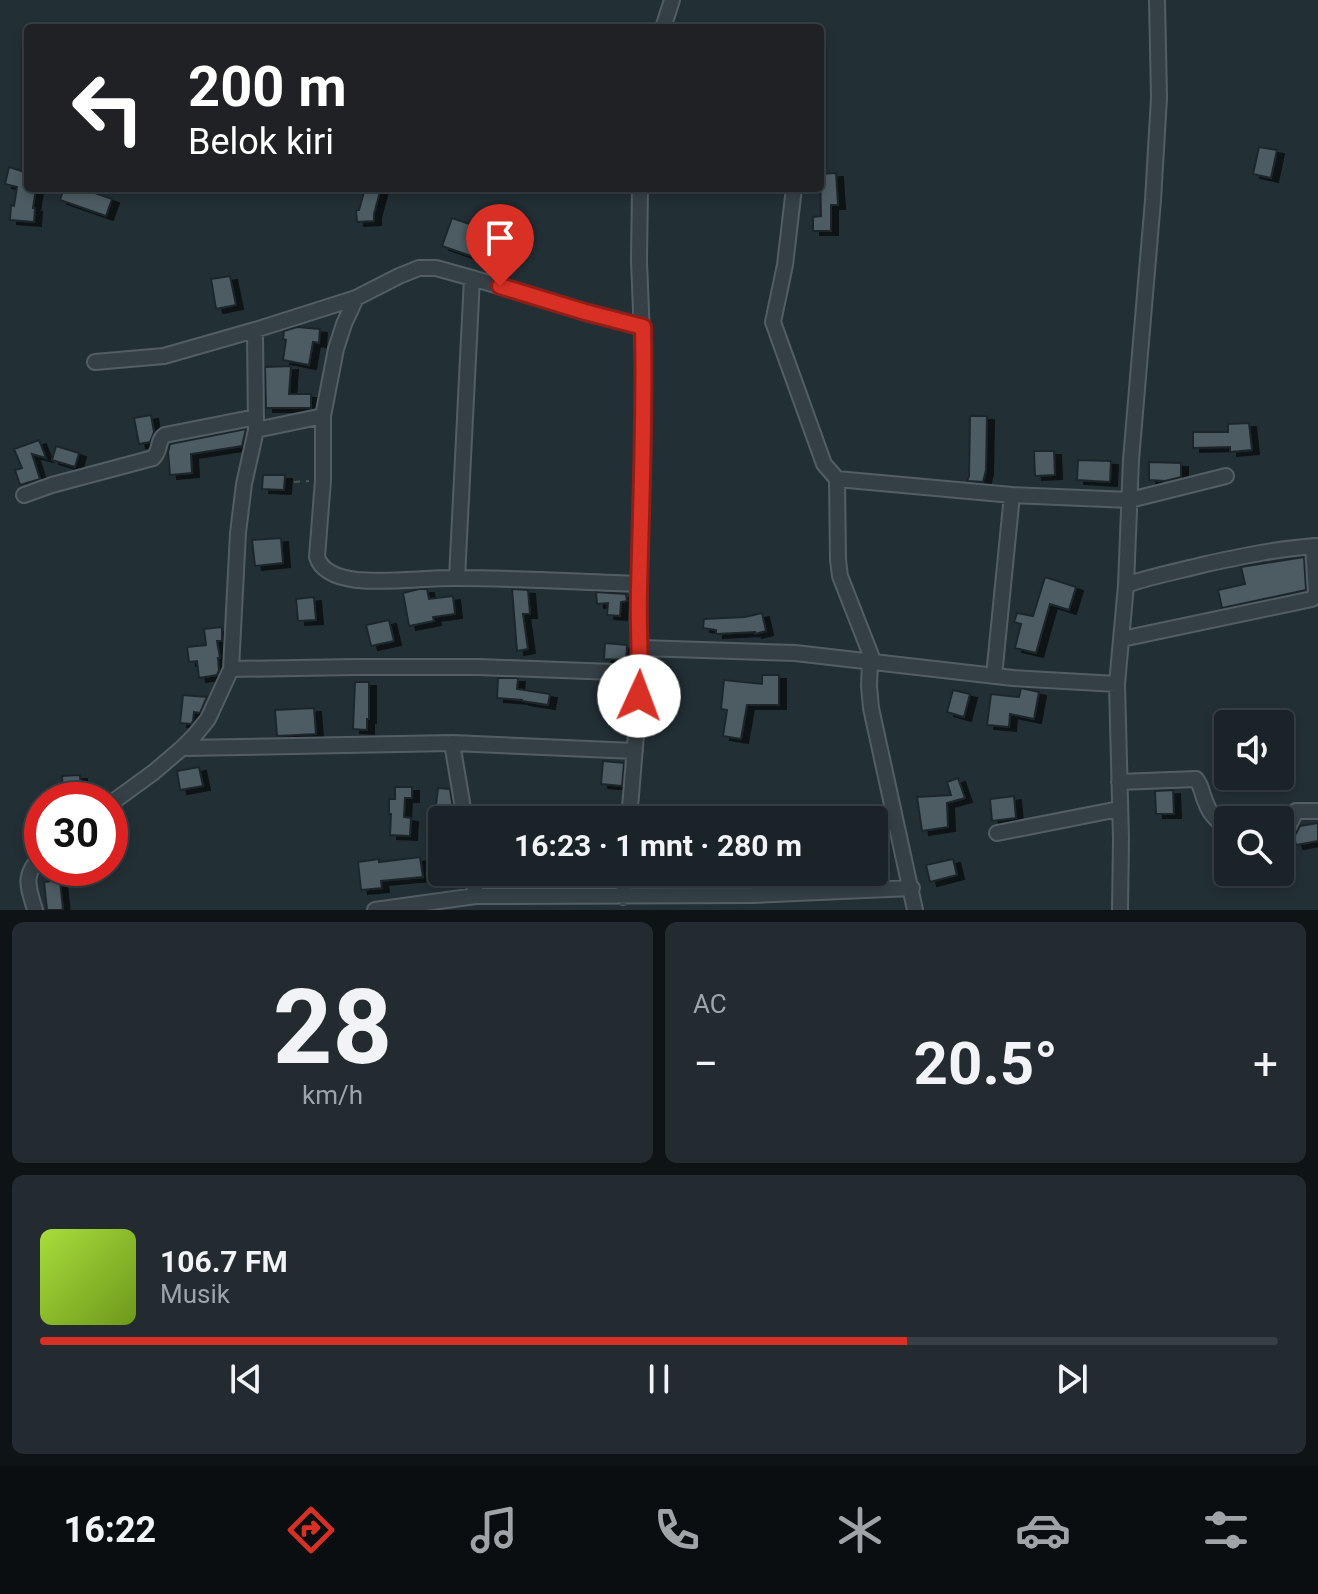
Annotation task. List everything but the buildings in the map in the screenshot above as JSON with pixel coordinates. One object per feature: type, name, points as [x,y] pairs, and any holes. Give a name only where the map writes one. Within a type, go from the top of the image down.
[{"type":"street","points":[[664,24],[672,0]]},
{"type":"street","points":[[1120,910],[1117,684],[1159,98],[1157,0]]},
{"type":"street","points":[[630,806],[641,673],[639,584],[644,386],[640,192]]},
{"type":"street","points":[[794,192],[785,265],[773,322],[824,464],[837,479],[840,576],[872,662],[869,686],[871,708],[915,910]]},
{"type":"street","points":[[95,362],[164,356],[255,330],[356,298],[419,268],[436,268],[643,327]]},
{"type":"street","points":[[457,578],[472,278]]},
{"type":"street","points":[[356,298],[336,349],[323,416],[319,564],[336,575],[357,580],[457,578],[639,584]]},
{"type":"street","points":[[128,790],[182,748],[208,719],[231,669],[238,533],[256,423],[255,330]]},
{"type":"street","points":[[24,495],[153,458],[165,435],[323,416]]},
{"type":"street","points":[[837,479],[1012,495],[1130,500],[1226,476]]},
{"type":"street","points":[[994,676],[1012,495]]},
{"type":"street","points":[[1122,639],[1312,599],[1316,594],[1316,546],[1257,553],[1126,585]]},
{"type":"street","points":[[641,648],[795,653],[994,676],[1117,684]]},
{"type":"street","points":[[231,669],[478,667],[641,673]]},
{"type":"street","points":[[182,748],[452,743],[635,751]]},
{"type":"street","points":[[452,743],[463,806]]},
{"type":"street","points":[[1119,782],[1196,779],[1214,816]]},
{"type":"street","points":[[997,833],[1119,809]]},
{"type":"street","points":[[1294,815],[1296,811],[1318,811]]},
{"type":"street","points":[[29,886],[35,910]]},
{"type":"street","points":[[474,886],[476,896]]},
{"type":"street","points":[[375,910],[476,896],[754,903],[813,900],[912,888]]},
{"type":"path","points":[[294,482],[323,480]]},
{"type":"route","points":[[500,286],[643,327],[639,696]]}]
